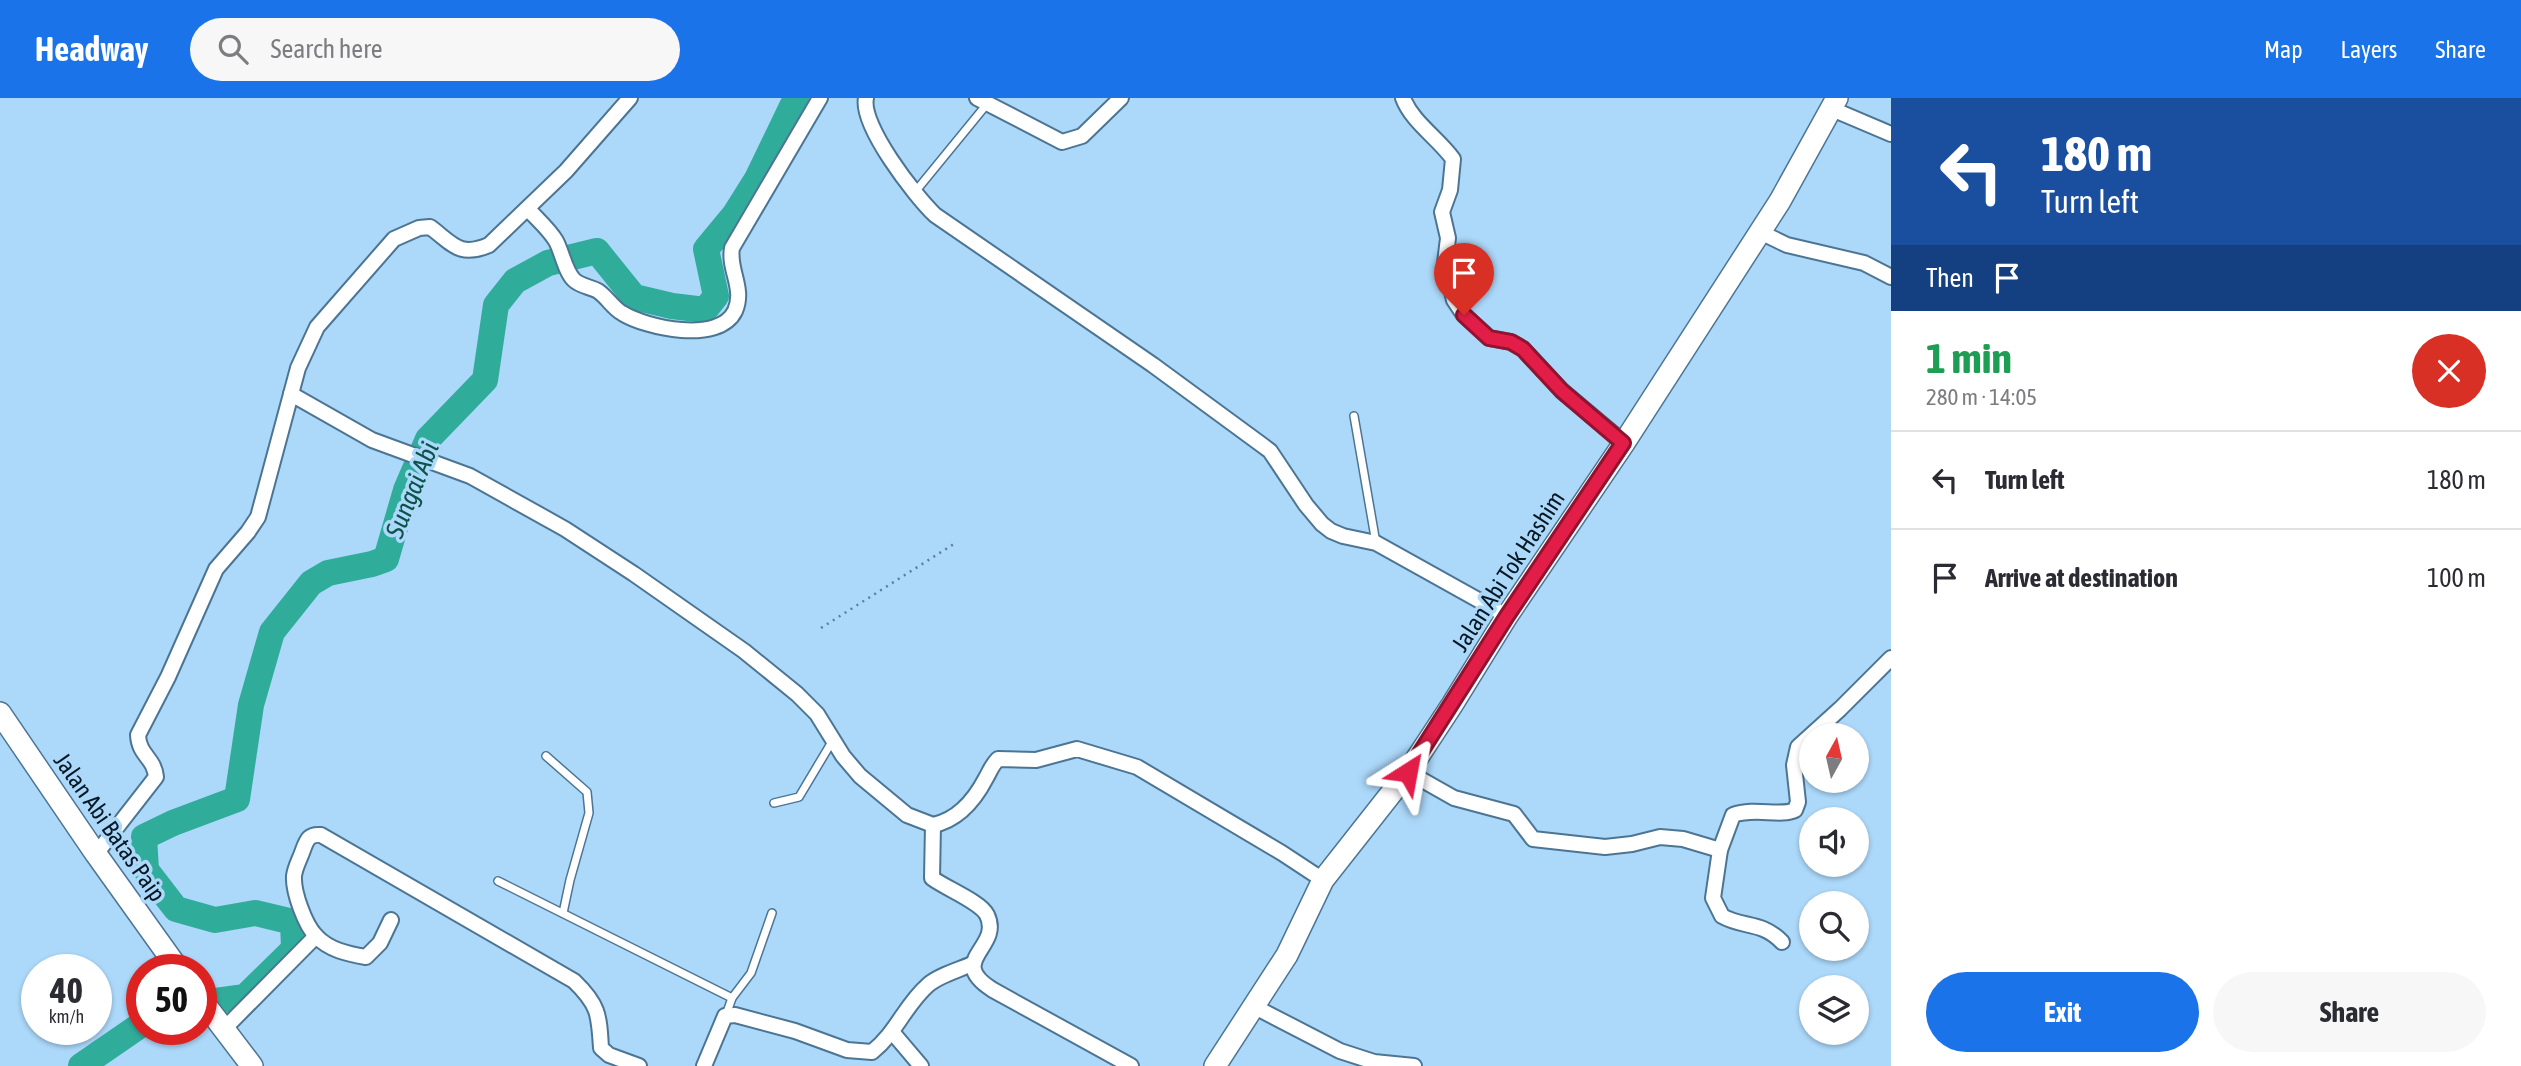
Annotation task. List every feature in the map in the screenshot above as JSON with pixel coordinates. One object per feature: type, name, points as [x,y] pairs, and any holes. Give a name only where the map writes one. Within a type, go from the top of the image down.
[{"type":"main road","name":"Jalan Abi Tok Hashim","points":[[1215,1066],[1287,955],[1323,880],[1408,772],[1507,616],[1780,201],[1834,104]]},
{"type":"main road","name":"Jalan Abi Batas Paip","points":[[0,713],[168,954]]},
{"type":"main road","points":[[217,1020],[252,1066]]},
{"type":"street","points":[[96,854],[156,777],[155,766],[139,745],[138,735],[168,677],[216,569],[248,533],[258,517],[299,368],[317,327],[394,239],[419,228],[430,227],[449,244],[473,251],[489,245],[566,171],[630,98]]},
{"type":"street","points":[[528,209],[556,242],[573,279],[599,292],[620,312],[668,327],[701,331],[720,326],[735,311],[738,298],[739,289],[730,255],[732,248],[820,98]]},
{"type":"street","points":[[866,98],[867,114],[877,135],[898,170],[935,215],[1153,365],[1262,445],[1270,452],[1322,524],[1343,536],[1376,543],[1507,616]]},
{"type":"street","points":[[982,101],[1062,142],[1082,136],[1121,98]]},
{"type":"street","points":[[1403,98],[1408,110],[1453,159],[1450,190],[1442,212],[1448,238],[1445,262],[1454,300],[1464,315],[1489,338],[1511,342],[1523,349],[1562,391],[1623,443]]},
{"type":"street","points":[[1834,104],[1891,134]]},
{"type":"street","points":[[1760,232],[1787,245],[1864,263],[1891,276]]},
{"type":"street","points":[[291,394],[378,443],[447,466],[534,511],[635,574],[744,651],[797,694],[817,714],[843,757],[860,776],[907,815],[933,825],[945,823],[959,815],[971,801],[992,764],[998,759],[1036,760],[1077,749],[1136,768],[1323,880]]},
{"type":"street","points":[[1782,942],[1762,927],[1725,919],[1715,906],[1713,898],[1720,850],[1733,816],[1755,810],[1784,813],[1794,810],[1798,802],[1794,765],[1798,747],[1891,658]]},
{"type":"street","points":[[1408,772],[1454,798],[1514,814],[1533,839],[1605,847],[1660,837],[1683,839],[1720,850]]},
{"type":"street","points":[[704,1066],[725,1016],[735,1015],[795,1031],[847,1050],[872,1052],[894,1032],[906,1011],[929,983],[972,964],[988,934],[988,918],[981,908],[932,878],[933,825]]},
{"type":"street","points":[[391,920],[380,943],[366,957],[337,950],[316,936],[304,920],[294,877],[307,839],[313,835],[321,835],[574,981],[586,993],[600,1021],[601,1048],[609,1055],[639,1066]]},
{"type":"street","points":[[219,1023],[316,936]]},
{"type":"street","points":[[972,964],[974,972],[987,986],[1131,1066]]},
{"type":"street","points":[[1255,1007],[1340,1051],[1374,1062],[1414,1066]]},
{"type":"street","points":[[894,1032],[921,1066]]},
{"type":"lane","points":[[915,193],[982,101]]},
{"type":"lane","points":[[1354,416],[1376,543]]},
{"type":"lane","points":[[775,803],[799,797],[834,739]]},
{"type":"lane","points":[[546,756],[587,792],[589,813],[562,913]]},
{"type":"lane","points":[[498,881],[733,998]]},
{"type":"lane","points":[[725,1016],[733,998],[751,972],[772,913]]},
{"type":"path","points":[[821,628],[957,542]]},
{"type":"waterway","name":"Sungai Abi","points":[[217,1001],[245,997],[294,949],[293,922],[255,913],[215,920],[176,909],[146,870],[144,837],[237,799],[251,705],[272,632],[311,583],[328,573],[386,559],[406,490],[428,439],[485,380],[496,305],[515,281],[548,263],[597,251],[634,297],[705,310],[716,296],[706,249],[735,214],[757,179],[796,98]]},
{"type":"waterway","name":"Sungai Abi","points":[[81,1066],[126,1035]]},
{"type":"route","points":[[1408,772],[1507,616],[1623,443],[1562,391],[1523,349],[1511,342],[1489,338],[1464,315]]}]
